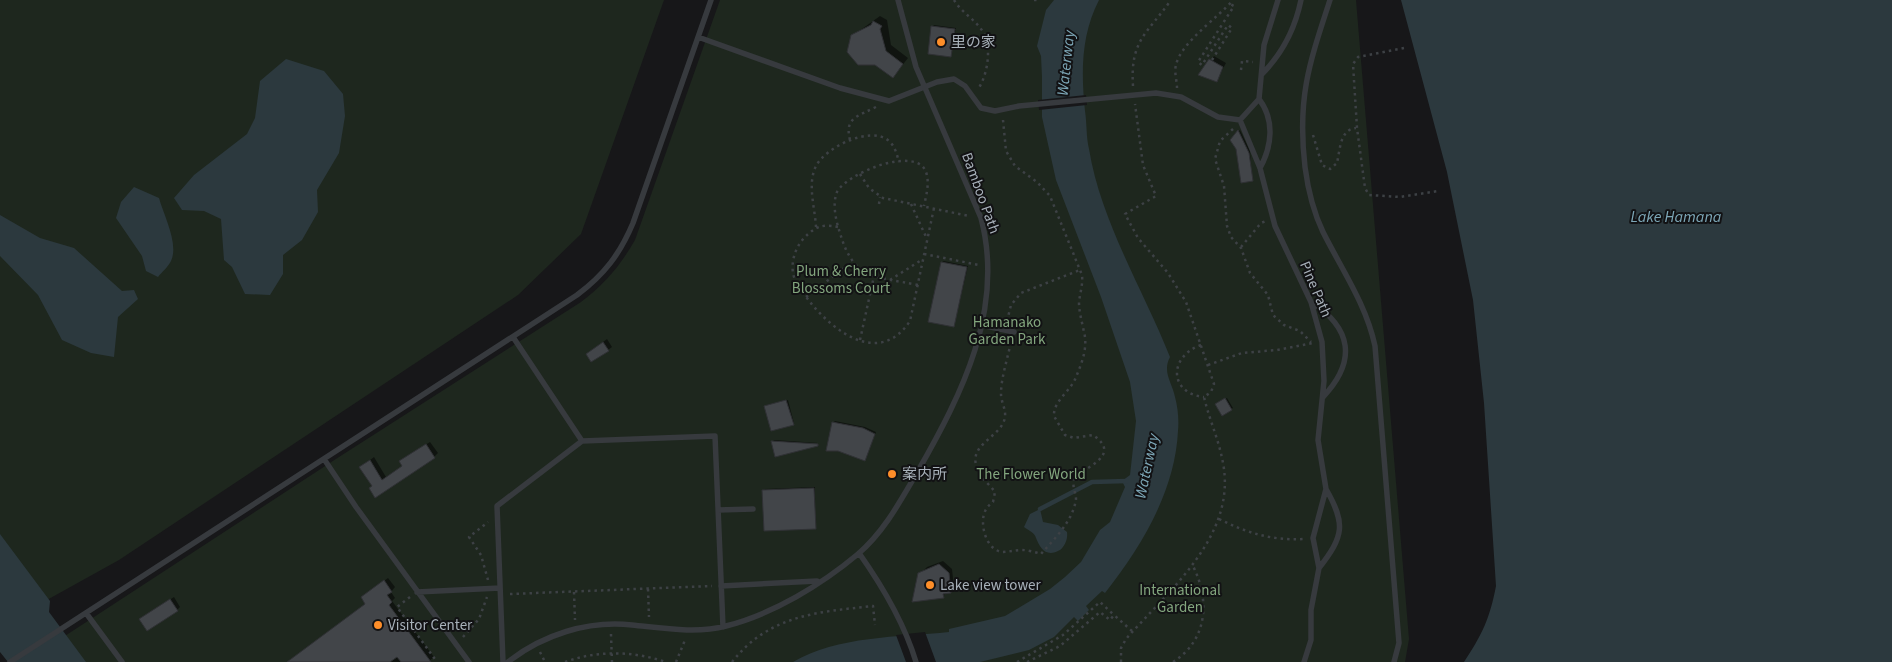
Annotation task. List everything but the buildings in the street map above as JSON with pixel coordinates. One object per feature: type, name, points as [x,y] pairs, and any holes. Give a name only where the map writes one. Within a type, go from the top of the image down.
[{"type":"lane","points":[[10,662],[596,281],[624,245],[711,0]]},
{"type":"lane","name":"Bamboo Path","points":[[508,662],[544,640],[576,629],[610,624],[690,629],[723,627],[749,620],[772,609],[819,581],[859,553],[880,530],[944,426],[965,381],[981,325],[989,267],[987,242],[981,218],[924,86],[908,43],[898,0]]},
{"type":"lane","points":[[1260,168],[1270,148],[1269,115],[1259,99],[1264,45],[1278,0]]},
{"type":"lane","points":[[1261,75],[1276,59],[1286,42],[1297,16],[1301,0]]},
{"type":"lane","points":[[1330,0],[1308,67],[1302,105],[1302,133],[1309,190],[1314,211],[1323,232],[1362,304],[1375,346],[1399,642],[1394,662]]},
{"type":"lane","points":[[698,37],[840,88],[889,101],[946,79],[954,79],[965,86],[981,108],[1003,111],[1020,106],[1156,93],[1178,96],[1218,117],[1240,120],[1259,99]]},
{"type":"lane","name":"Pine Path","points":[[1240,120],[1260,168],[1272,219],[1281,243],[1311,302],[1322,342],[1324,362],[1323,397],[1318,440],[1326,489],[1313,538],[1319,568],[1311,610],[1311,640],[1304,662]]},
{"type":"lane","points":[[1311,302],[1336,322],[1343,334],[1346,347],[1345,361],[1341,374],[1323,397]]},
{"type":"lane","points":[[981,325],[1014,332]]},
{"type":"lane","points":[[512,337],[582,441]]},
{"type":"lane","points":[[503,662],[497,506],[582,441],[715,436],[723,627]]},
{"type":"lane","points":[[324,459],[417,592],[469,662]]},
{"type":"lane","points":[[1319,568],[1335,546],[1341,526],[1336,506],[1326,489]]},
{"type":"lane","points":[[718,510],[752,509]]},
{"type":"lane","points":[[859,553],[880,584],[903,624],[916,662]]},
{"type":"lane","points":[[721,586],[819,581]]},
{"type":"lane","points":[[417,592],[488,589],[500,592]]},
{"type":"lane","points":[[86,613],[122,662]]},
{"type":"path","points":[[954,0],[980,27],[987,40],[986,70],[983,81],[970,94]]},
{"type":"path","points":[[1171,0],[1138,43],[1132,69],[1139,148],[1148,181],[1156,196],[1125,214],[1138,238],[1178,287],[1186,302],[1214,384],[1211,392],[1204,397]]},
{"type":"path","points":[[1178,96],[1176,71],[1179,58],[1214,17],[1233,0]]},
{"type":"path","points":[[1212,60],[1232,28],[1228,26],[1202,65],[1198,62],[1234,6],[1230,4]]},
{"type":"path","points":[[1404,48],[1362,56],[1355,60],[1353,64],[1357,128],[1365,188],[1369,195],[1400,197],[1438,191]]},
{"type":"path","points":[[1241,70],[1242,61],[1255,62]]},
{"type":"path","points":[[850,140],[847,130],[851,120],[889,101]]},
{"type":"path","points":[[1003,111],[1003,134],[1006,151],[1016,166],[1037,182],[1050,196],[1080,270],[1083,288],[1079,301],[1085,333],[1084,354],[1071,389],[1055,408],[1054,416],[1065,435],[1074,438],[1093,435],[1098,439],[1103,449],[1100,460],[1076,477],[1075,496],[1068,522],[1041,554],[1026,550],[1004,552],[996,550],[990,545],[983,529],[984,512],[987,506],[993,502],[995,492],[980,475],[976,458],[983,442],[997,432],[1005,417],[1001,394],[1014,332]]},
{"type":"path","points":[[1240,120],[1220,141],[1215,158],[1224,186],[1227,226],[1231,236],[1241,248],[1250,274],[1268,295],[1273,315],[1284,325],[1300,331],[1313,344]]},
{"type":"path","points":[[1302,133],[1312,132],[1322,165],[1330,169],[1337,163],[1344,135],[1351,129],[1357,128]]},
{"type":"path","points":[[816,227],[812,186],[816,166],[829,151],[850,140],[881,137],[890,141],[899,162]]},
{"type":"path","points":[[918,285],[865,274],[852,262],[838,227],[835,202],[837,193],[850,179],[899,162],[913,161],[919,163],[926,172],[928,186],[924,206]]},
{"type":"path","points":[[860,174],[868,188],[880,196],[981,218]]},
{"type":"path","points":[[879,204],[880,196]]},
{"type":"path","points":[[911,204],[928,240]]},
{"type":"path","points":[[838,227],[822,224],[816,227],[799,244],[792,262],[796,282],[806,297],[832,326],[868,343],[885,342],[900,334],[910,321],[934,208]]},
{"type":"path","points":[[1241,248],[1261,223],[1272,219]]},
{"type":"path","points":[[924,254],[989,267]]},
{"type":"path","points":[[890,280],[923,258]]},
{"type":"path","points":[[806,297],[852,262]]},
{"type":"path","points":[[1005,330],[1011,306],[1022,293],[1080,270]]},
{"type":"path","points":[[860,340],[874,276]]},
{"type":"path","points":[[1208,364],[1242,353],[1277,350],[1322,342]]},
{"type":"path","points":[[1201,345],[1192,348],[1180,359],[1177,374],[1179,382],[1189,393],[1204,397]]},
{"type":"path","points":[[1122,662],[1121,648],[1133,632],[1193,566],[1219,519],[1224,492],[1224,464],[1204,397]]},
{"type":"path","points":[[455,643],[468,632],[478,619],[485,604],[488,589],[484,563],[469,537],[497,515]]},
{"type":"path","points":[[1219,519],[1241,530],[1264,537],[1288,540],[1313,538]]},
{"type":"path","points":[[1173,662],[1178,661],[1188,649],[1202,622],[1204,592],[1193,566]]},
{"type":"path","points":[[500,592],[574,592],[721,586]]},
{"type":"path","points":[[648,589],[649,627]]},
{"type":"path","points":[[417,592],[397,607],[437,662]]},
{"type":"path","points":[[574,592],[576,629]]},
{"type":"path","points":[[1017,662],[1063,636],[1100,602],[1133,632]]},
{"type":"path","points":[[732,662],[760,634],[792,619],[831,611],[873,606],[875,625]]},
{"type":"path","points":[[1027,662],[1070,639],[1100,612],[1110,620],[1114,615]]},
{"type":"path","points":[[610,624],[612,662]]},
{"type":"path","points":[[676,662],[690,629]]},
{"type":"path","points":[[565,662],[584,656],[611,653],[636,654],[666,662]]},
{"type":"green space","points":[[0,0],[664,0],[581,234],[518,295],[119,560],[0,626]]},
{"type":"green space","name":"Hamanako Garden Park","points":[[720,0],[1356,0],[1409,639],[1405,662],[25,662],[581,302],[605,281],[624,258],[635,240]]},
{"type":"water","name":"Waterway","points":[[1054,0],[1099,0],[1089,27],[1084,54],[1083,82],[1087,139],[1103,203],[1170,357],[1167,372],[1176,401],[1178,427],[1175,454],[1163,497],[1143,538],[1105,593],[1102,591],[1086,606],[1089,610],[1078,621],[1074,617],[1054,637],[1029,650],[980,662],[793,662],[810,653],[849,642],[949,632],[949,629],[1005,616],[1050,589],[1081,562],[1100,530],[1110,522],[1125,487],[1122,481],[1130,475],[1136,421],[1130,382],[1101,297],[1056,180],[1042,117],[1041,56],[1037,46],[1046,10]]},
{"type":"water","name":"Lake Hamana","points":[[1401,0],[1892,0],[1892,662],[1464,662],[1484,626],[1491,608],[1496,586],[1484,403],[1473,300],[1447,172]]},
{"type":"water","points":[[286,59],[324,71],[343,94],[345,116],[339,153],[317,190],[318,212],[302,240],[283,255],[283,274],[270,295],[245,294],[232,267],[224,260],[221,219],[204,211],[182,210],[174,198],[194,175],[247,134],[255,118],[260,81]]},
{"type":"water","points":[[134,187],[159,198],[170,230],[173,254],[170,263],[158,277],[146,271],[142,256],[116,218],[121,202]]},
{"type":"water","points":[[0,215],[40,238],[74,248],[122,291],[134,290],[138,299],[118,317],[114,357],[91,353],[62,340],[38,295],[0,256]]},
{"type":"water","points":[[1040,509],[1043,522],[1058,525],[1067,532],[1065,544],[1060,550],[1051,553],[1044,551],[1034,535],[1024,527],[1030,514]]},
{"type":"water","points":[[0,534],[50,601],[49,612],[86,662],[8,662],[0,652]]},
{"type":"pier","points":[[1086,95],[1087,105],[1039,110],[1038,100]]},
{"type":"pier","points":[[925,632],[936,662],[906,662],[896,635]]},
{"type":"waterway","name":"Waterway","points":[[1040,509],[1092,482],[1127,481]]},
{"type":"place","name":"里の家","points":[[941,42]]},
{"type":"place","name":"案内所","points":[[892,474]]},
{"type":"place","name":"Lake view tower","points":[[930,585]]},
{"type":"place","name":"Visitor Center","points":[[378,625]]},
{"type":"park label","name":"Plum & Cherry Blossoms Court","points":[[841,280]]},
{"type":"park label","name":"The Flower World","points":[[1031,474]]},
{"type":"park label","name":"International Garden","points":[[1180,598]]}]
